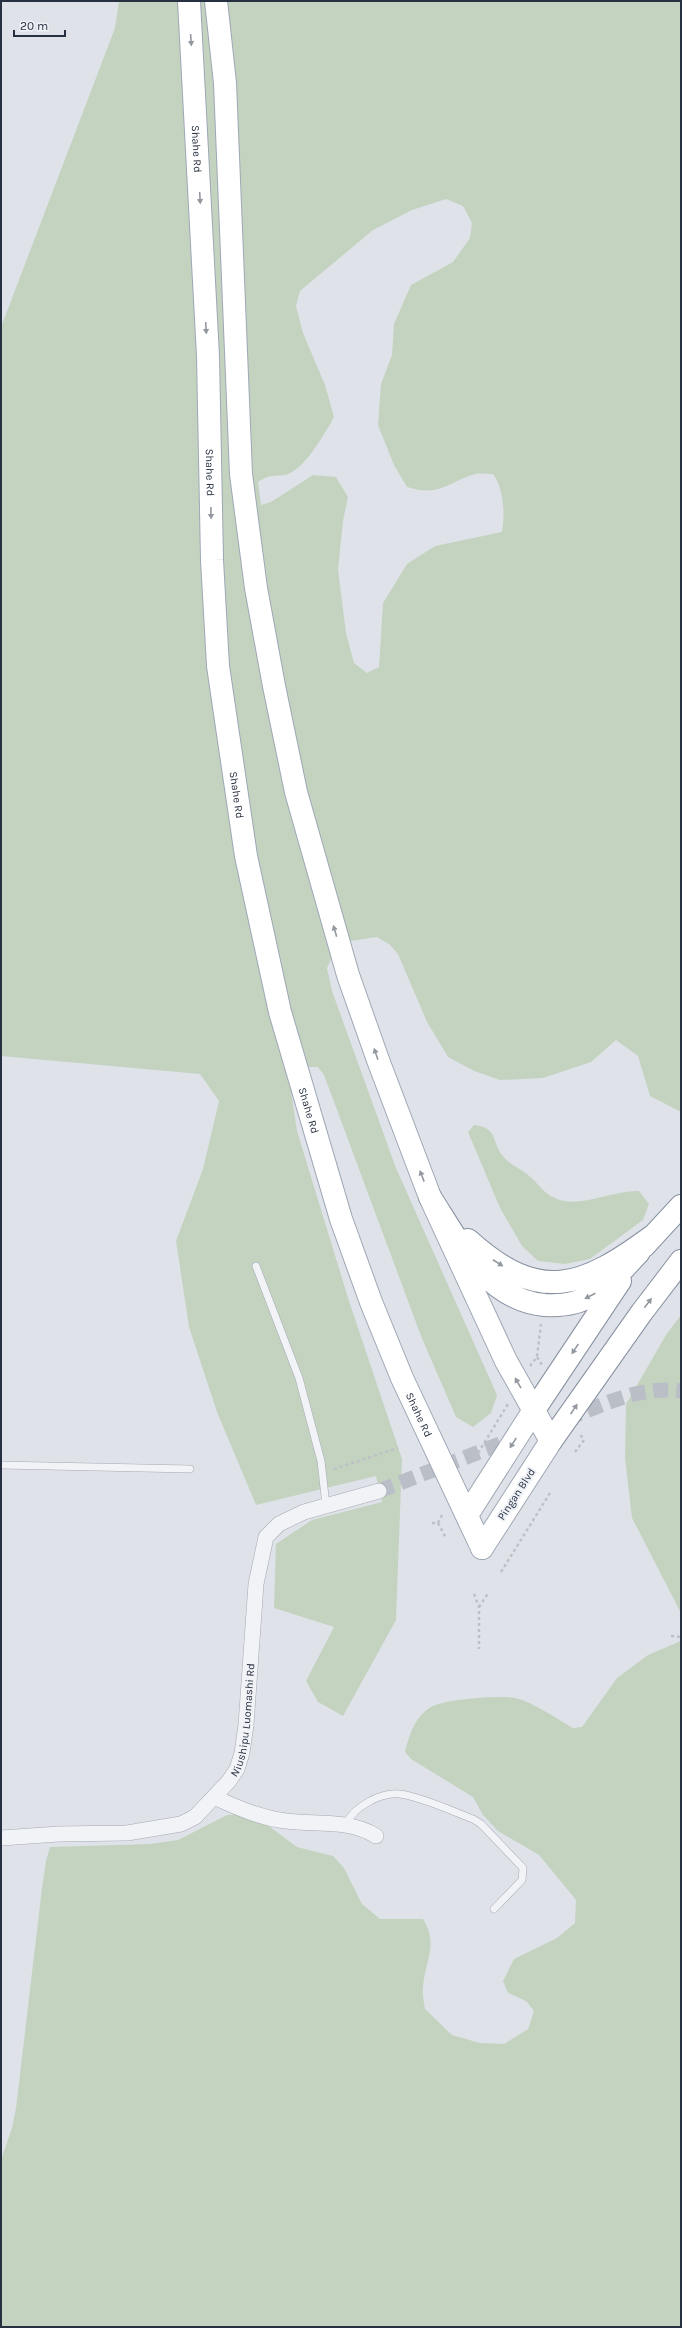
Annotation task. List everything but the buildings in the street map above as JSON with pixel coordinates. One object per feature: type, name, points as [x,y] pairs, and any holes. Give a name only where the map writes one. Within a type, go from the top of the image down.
[{"type":"main road","name":"Shahe Rd","points":[[189,1],[208,356],[212,560],[218,666],[246,856],[280,1012],[341,1219],[371,1302],[402,1378],[482,1548]]},
{"type":"main road","points":[[216,1],[224,83],[241,474],[256,588],[271,671],[296,792],[348,975],[430,1197],[506,1361],[551,1441]]},
{"type":"main road","points":[[430,1197],[463,1235],[486,1256],[511,1272],[528,1280],[539,1282],[561,1283],[598,1272],[654,1235]]},
{"type":"main road","points":[[430,1197],[462,1247],[483,1273],[500,1290],[519,1300],[556,1305],[574,1303],[592,1295],[607,1284],[681,1206]]},
{"type":"main road","points":[[467,1515],[534,1410],[639,1252]]},
{"type":"main road","name":"Pingan Blvd","points":[[482,1548],[551,1441],[642,1312],[681,1261]]},
{"type":"street","name":"Niushipu Luomashi Rd","points":[[1,1838],[59,1834],[127,1832],[165,1828],[181,1824],[195,1817],[216,1798],[237,1768],[242,1753],[246,1725],[256,1584],[266,1537],[272,1529],[288,1519],[326,1505],[379,1491]]},
{"type":"street","points":[[216,1798],[235,1807],[272,1819],[346,1824],[366,1830],[376,1836]]},
{"type":"lane","points":[[256,1266],[299,1378],[316,1440],[323,1473],[326,1505]]},
{"type":"lane","points":[[1,1465],[190,1469]]},
{"type":"lane","points":[[346,1824],[350,1817],[364,1805],[391,1794],[412,1798],[473,1819],[481,1824],[523,1868],[522,1880],[494,1908]]},
{"type":"path","points":[[530,1367],[537,1357],[541,1321]]},
{"type":"path","points":[[475,1458],[509,1401]]},
{"type":"path","points":[[575,1452],[584,1440]]},
{"type":"path","points":[[323,1473],[398,1448]]},
{"type":"path","points":[[501,1572],[550,1493]]},
{"type":"path","points":[[438,1523],[445,1509]]},
{"type":"path","points":[[432,1523],[438,1523]]},
{"type":"path","points":[[438,1523],[446,1538]]},
{"type":"path","points":[[479,1607],[489,1592]]},
{"type":"path","points":[[474,1594],[479,1607],[479,1649]]},
{"type":"path","points":[[671,1636],[681,1637]]},
{"type":"green space","points":[[119,1],[681,1],[681,1112],[650,1096],[638,1056],[616,1040],[591,1062],[543,1078],[500,1080],[474,1071],[448,1057],[427,1022],[398,954],[389,944],[377,937],[351,941],[335,950],[327,968],[332,991],[396,1168],[497,1395],[491,1413],[473,1427],[456,1417],[421,1336],[324,1075],[318,1067],[305,1067],[290,1084],[297,1131],[349,1301],[402,1459],[396,1620],[343,1716],[318,1702],[306,1681],[334,1627],[274,1608],[276,1544],[312,1520],[382,1502],[376,1476],[256,1505],[217,1412],[189,1327],[176,1241],[203,1169],[219,1101],[200,1074],[1,1056],[1,327],[115,28]],"holes":[[[446,199],[463,206],[472,223],[470,238],[453,262],[411,285],[394,324],[392,355],[381,384],[378,425],[394,465],[407,487],[418,490],[435,490],[475,474],[493,474],[497,480],[503,502],[502,532],[435,546],[407,564],[383,603],[379,667],[367,673],[354,663],[346,633],[338,570],[343,521],[348,497],[336,477],[313,475],[271,502],[261,505],[258,482],[268,477],[286,475],[296,469],[315,448],[334,417],[325,385],[303,333],[296,306],[300,291],[373,230],[412,210]]]},
{"type":"green space","points":[[474,1125],[487,1129],[491,1132],[499,1151],[505,1159],[527,1174],[554,1198],[569,1202],[589,1200],[629,1191],[639,1191],[649,1204],[643,1220],[590,1259],[565,1264],[538,1261],[522,1246],[500,1208],[468,1132]]},
{"type":"green space","points":[[681,1315],[681,1613],[632,1518],[625,1458],[626,1404],[666,1335]]},
{"type":"green space","points":[[681,1641],[681,2327],[1,2327],[1,2160],[12,2128],[16,2108],[42,1888],[46,1861],[50,1847],[150,1844],[178,1840],[227,1815],[246,1814],[262,1821],[297,1847],[333,1856],[344,1868],[362,1904],[380,1919],[423,1919],[428,1928],[431,1945],[424,1978],[423,1998],[425,2009],[452,2035],[480,2043],[504,2044],[528,2029],[534,2011],[526,2001],[508,1993],[503,1981],[514,1959],[557,1938],[575,1923],[576,1900],[539,1855],[498,1831],[483,1815],[473,1797],[411,1759],[405,1752],[411,1732],[422,1714],[433,1706],[450,1701],[497,1697],[522,1700],[573,1728],[582,1727],[617,1678],[648,1655]]},
{"type":"tunnel","points":[[566,1419],[608,1402],[637,1394],[651,1391],[681,1391]]},
{"type":"tunnel","points":[[379,1491],[518,1437]]}]
